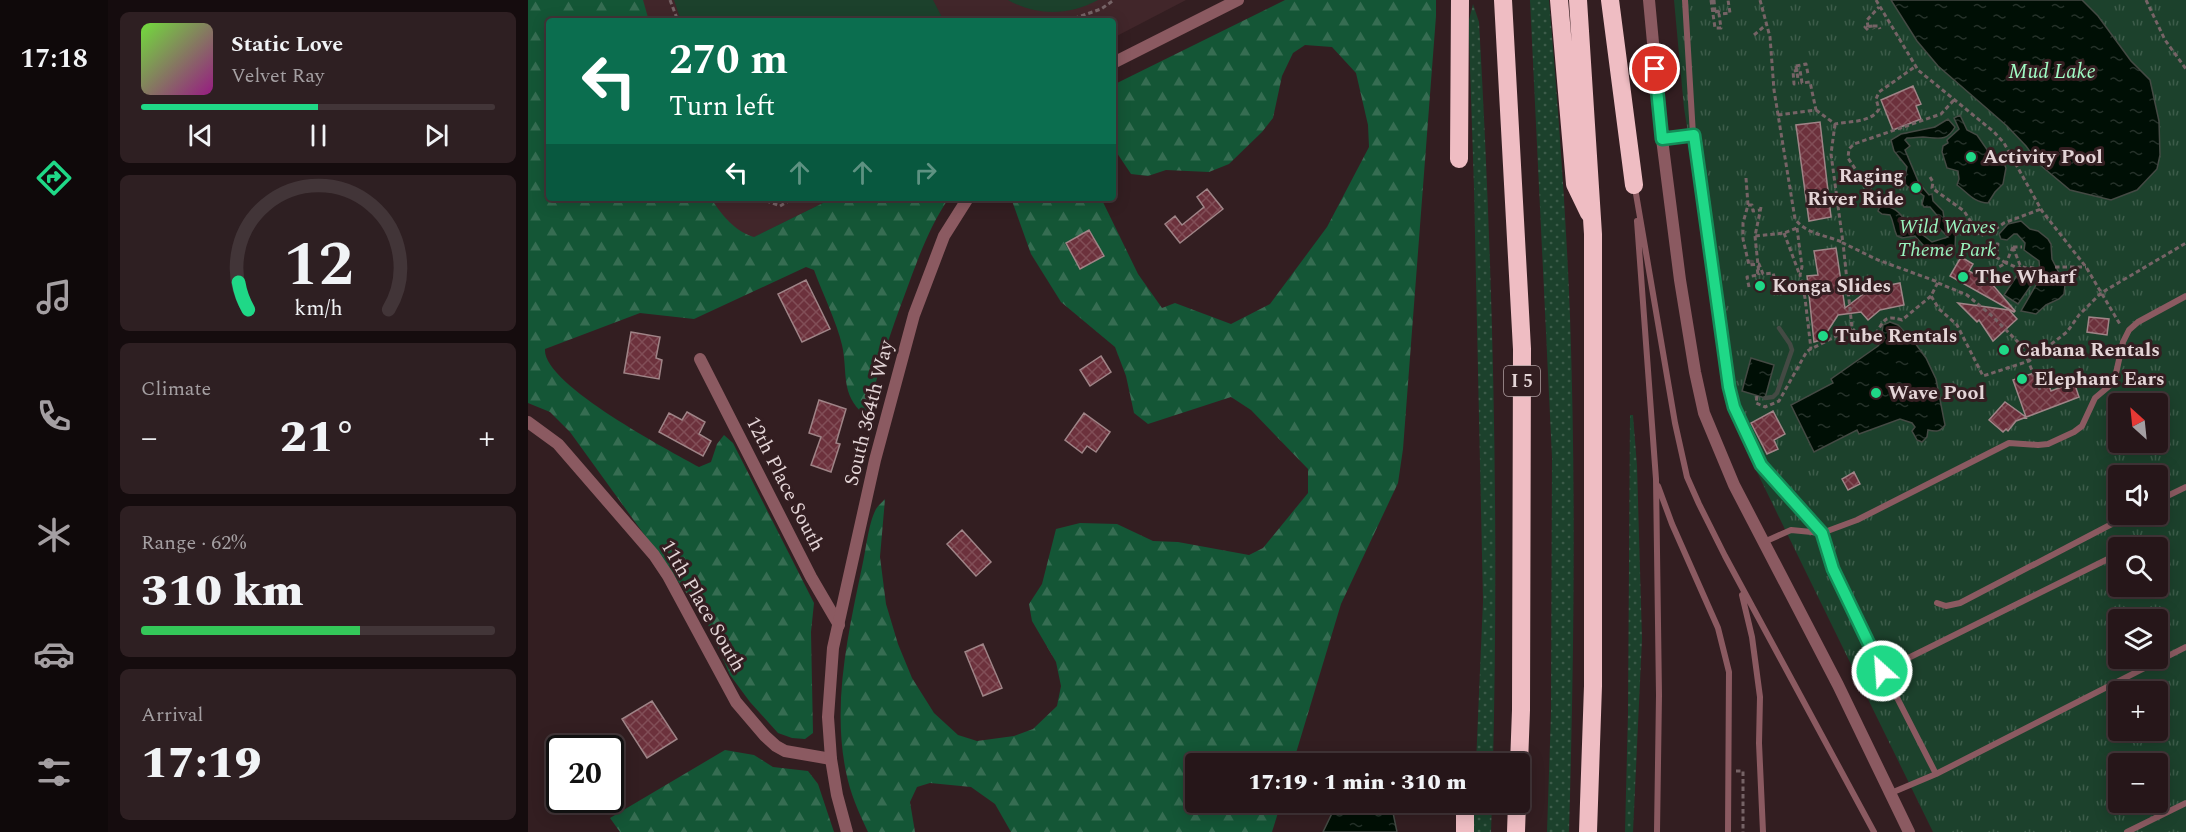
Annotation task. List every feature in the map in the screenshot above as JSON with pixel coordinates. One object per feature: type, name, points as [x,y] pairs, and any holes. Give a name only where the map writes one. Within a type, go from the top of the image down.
[{"type":"highway","points":[[1459,159],[1460,0]]},
{"type":"highway","name":"I 5","points":[[1503,0],[1522,349],[1519,753]]},
{"type":"highway","points":[[1559,0],[1575,184],[1592,220]]},
{"type":"highway","points":[[1578,0],[1592,220],[1593,686],[1587,832]]},
{"type":"highway","points":[[1610,0],[1634,185]]},
{"type":"highway","points":[[1465,813],[1465,832]]},
{"type":"highway","points":[[1516,832],[1517,813]]},
{"type":"street","points":[[1116,61],[1238,0]]},
{"type":"street","points":[[1649,0],[1662,139],[1680,280],[1704,413],[1734,485],[1838,685],[1909,832]]},
{"type":"street","name":"South 364th Way","points":[[847,832],[837,795],[831,759],[828,717],[833,648],[875,460],[914,315],[944,236],[966,201]]},
{"type":"street","name":"12th Place South","points":[[700,359],[811,577],[838,625]]},
{"type":"street","name":"11th Place South","points":[[528,422],[558,444],[584,471],[654,555],[668,576],[736,702],[765,736],[785,751],[831,759]]},
{"type":"lane","points":[[1685,0],[1694,135],[1729,387],[1734,407],[1761,465],[1822,533],[1833,569],[1882,671],[1936,774]]},
{"type":"lane","points":[[1662,139],[1694,135]]},
{"type":"lane","points":[[1634,185],[1656,479],[1659,695],[1657,832]]},
{"type":"lane","points":[[1634,185],[1680,448],[1688,477],[1725,556],[1874,832]]},
{"type":"lane","points":[[1764,542],[1791,530],[1822,533],[1882,509],[2009,443],[2048,444],[2074,432],[2082,426],[2096,398],[2114,381],[2126,335],[2139,322],[2186,296]]},
{"type":"lane","points":[[1656,479],[1672,524],[1718,628],[1729,672],[1728,832]]},
{"type":"lane","points":[[2168,496],[2186,487]]},
{"type":"lane","points":[[1937,603],[1946,606],[1960,603],[2111,525]]},
{"type":"lane","points":[[1725,556],[1746,604],[1752,637],[1760,698],[1758,743],[1763,832]]},
{"type":"lane","points":[[1882,671],[2108,559]]},
{"type":"lane","points":[[1890,792],[1936,774],[2186,647]]},
{"type":"lane","points":[[2127,832],[2186,804]]},
{"type":"path","points":[[670,0],[677,18]]},
{"type":"path","points":[[1076,18],[1101,9],[1114,0]]},
{"type":"path","points":[[1712,0],[1715,12],[1719,11],[1719,8]]},
{"type":"path","points":[[1712,0],[1715,28],[1721,28],[1719,14],[1730,13],[1728,0]]},
{"type":"path","points":[[1760,0],[1770,37],[1774,90],[1795,219],[1799,227],[1802,267],[1800,275]]},
{"type":"path","points":[[1876,0],[1916,66],[2004,143],[2041,209],[2086,267],[2126,335]]},
{"type":"path","points":[[2146,0],[2165,40],[2186,69]]},
{"type":"path","points":[[1880,6],[1867,20],[1871,28],[1879,26],[1880,29]]},
{"type":"path","points":[[1754,34],[1767,24]]},
{"type":"path","points":[[1808,74],[1806,64],[1796,66],[1799,83],[1794,84],[1793,71],[1800,70],[1802,83],[1810,82],[1816,110],[1835,124],[1875,115],[1879,109],[1876,99],[1880,92],[1916,66]]},
{"type":"path","points":[[1880,206],[1848,158],[1850,147],[1941,114],[1954,100]]},
{"type":"path","points":[[1778,115],[1816,110]]},
{"type":"path","points":[[1835,124],[1831,154],[1852,328],[1864,341],[1875,334],[1883,321],[1890,318],[1902,320],[1931,296],[1938,282]]},
{"type":"path","points":[[1930,177],[1933,182],[1932,188],[1964,211],[1980,236],[2004,223],[2041,209]]},
{"type":"path","points":[[1746,178],[1748,205],[1743,223],[1743,239],[1749,265],[1759,264],[1760,266]]},
{"type":"path","points":[[767,201],[780,206],[789,201]]},
{"type":"path","points":[[1748,205],[1752,205],[1753,211],[1760,209],[1755,236],[1759,275]]},
{"type":"path","points":[[1755,236],[1784,233],[1799,227],[1967,295],[2022,346],[2040,390]]},
{"type":"path","points":[[1784,233],[1800,275],[1811,350]]},
{"type":"path","points":[[1931,296],[1939,309],[1957,325],[1983,376],[2029,361],[2067,332],[2079,315],[2101,293],[2186,243]]},
{"type":"path","points":[[1996,244],[1998,244],[1996,256],[2006,263],[2020,268],[2037,269]]},
{"type":"path","points":[[1997,268],[2006,263],[2013,247]]},
{"type":"path","points":[[2013,247],[2022,247]]},
{"type":"path","points":[[2013,247],[2020,268]]},
{"type":"path","points":[[1760,266],[1763,274],[1773,273],[1776,283],[1772,284]]},
{"type":"path","points":[[1749,287],[1747,276],[1758,275],[1757,267],[1760,266]]},
{"type":"path","points":[[2055,267],[2086,267]]},
{"type":"path","points":[[1757,396],[1756,403],[1765,407],[1779,401],[1807,351],[1852,328]]},
{"type":"path","points":[[1729,771],[1743,771],[1743,832]]},
{"type":"shaded area","points":[[528,0],[1186,0],[1116,36],[1116,18],[546,18]]},
{"type":"shaded area","points":[[619,201],[827,201],[660,284]]},
{"type":"green space","points":[[528,0],[643,0],[648,18],[546,18],[546,201],[713,201],[730,222],[747,235],[754,237],[827,201],[947,201],[929,232],[919,257],[890,337],[869,409],[864,414],[856,407],[848,391],[842,345],[833,317],[814,270],[806,267],[694,319],[640,313],[545,349],[550,363],[564,380],[585,397],[637,432],[699,467],[711,462],[717,444],[724,435],[733,443],[814,603],[811,632],[813,733],[805,739],[792,738],[778,733],[750,702],[730,675],[706,620],[570,432],[550,412],[528,403]]},
{"type":"green space","points":[[674,0],[933,0],[942,18],[680,18]]},
{"type":"green space","points":[[1008,0],[1098,0],[1076,9],[1053,12],[1030,9]]},
{"type":"green space","points":[[1285,0],[1436,0],[1403,449],[1398,483],[1341,604],[1296,753],[1185,753],[1185,813],[1278,813],[1272,832],[1011,832],[995,804],[971,787],[930,783],[917,787],[910,802],[915,832],[868,832],[852,795],[846,772],[842,746],[841,695],[847,643],[869,530],[876,509],[885,499],[880,557],[886,604],[898,644],[912,678],[934,713],[958,735],[977,741],[1014,736],[1033,729],[1057,706],[1061,686],[1056,662],[1032,621],[1029,604],[1042,584],[1056,529],[1080,523],[1117,524],[1153,541],[1178,542],[1249,555],[1263,548],[1308,493],[1308,469],[1251,410],[1231,397],[1148,424],[1134,413],[1126,376],[1115,347],[1061,302],[1031,254],[1012,201],[1102,201],[1138,274],[1162,308],[1175,303],[1231,324],[1270,304],[1327,227],[1369,147],[1368,125],[1356,73],[1332,47],[1305,45],[1293,53],[1282,76],[1273,118],[1229,164],[1209,172],[1166,170],[1148,176],[1131,174],[1116,152],[1116,84]]},
{"type":"green space","points":[[1530,0],[1549,0],[1568,277],[1574,509],[1569,832],[1547,832],[1551,713],[1552,457]]},
{"type":"green space","name":"Wild Waves Theme Park","points":[[1674,0],[2186,0],[2186,832],[1933,832],[1754,466],[1727,398],[1711,276],[1684,108]]},
{"type":"green space","points":[[1473,4],[1479,22],[1494,393],[1493,753],[1476,753],[1483,601],[1469,20]]},
{"type":"green space","points":[[1630,415],[1633,415],[1637,466],[1642,639],[1633,832],[1625,832],[1628,713]]},
{"type":"green space","points":[[725,750],[754,755],[773,767],[808,771],[818,784],[834,832],[620,832],[610,818],[618,813],[624,813],[624,810]]},
{"type":"green space","points":[[1474,813],[1492,813],[1491,832],[1473,832]]},
{"type":"water","name":"Mud Lake","points":[[1891,0],[2082,0],[2098,16],[2131,61],[2150,80],[2159,121],[2160,155],[2157,169],[2137,190],[2111,200],[2070,190],[2039,164],[2007,126],[1938,66],[1917,41]]},
{"type":"water","name":"Activity Pool","points":[[1960,115],[1967,130],[1977,135],[1988,151],[2002,159],[2006,168],[2003,184],[1988,203],[1975,199],[1957,185],[1958,171],[1947,168],[1942,152],[1943,146],[1959,129],[1954,118]]},
{"type":"water","name":"Raging River Ride","points":[[1948,119],[1955,127],[1945,137],[1907,138],[1905,140],[1910,146],[1905,150],[1919,183],[1929,195],[1932,194],[1933,201],[1943,211],[1944,218],[1956,223],[1955,249],[1950,256],[1944,257],[1924,246],[1915,236],[1902,238],[1897,236],[1890,215],[1878,211],[1880,206],[1892,208],[1907,222],[1916,222],[1921,228],[1919,232],[1932,242],[1948,237],[1938,227],[1937,223],[1940,219],[1930,207],[1924,207],[1922,204],[1924,196],[1906,185],[1907,167],[1894,151],[1891,140],[1901,134],[1935,127]]},
{"type":"water","points":[[2021,221],[2048,239],[2051,244],[2052,259],[2065,285],[2064,294],[2059,299],[2046,305],[2036,314],[2021,311],[2038,284],[2036,277],[2040,271],[2039,261],[2024,250],[2025,243],[2017,234],[2007,240],[2001,239],[1999,234],[2008,224]]},
{"type":"water","points":[[2018,274],[2032,284],[2018,304],[2004,295]]},
{"type":"water","name":"Wave Pool","points":[[1890,322],[1898,325],[1926,358],[1936,379],[1945,425],[1938,431],[1928,430],[1927,437],[1922,442],[1917,440],[1912,431],[1915,427],[1912,423],[1900,419],[1859,434],[1857,430],[1814,452],[1791,405],[1833,383],[1831,379],[1878,346],[1885,338],[1882,333],[1883,325]]},
{"type":"water","points":[[1751,358],[1774,365],[1765,398],[1742,391]]},
{"type":"water","points":[[1332,813],[1393,813],[1397,832],[1323,832]]},
{"type":"building","points":[[1913,86],[1921,104],[1916,106],[1921,119],[1893,130],[1881,100]]},
{"type":"building","points":[[1820,122],[1831,217],[1809,221],[1796,125]]},
{"type":"building","points":[[1207,189],[1223,209],[1180,243],[1165,224],[1175,216],[1182,225],[1204,207],[1197,197]]},
{"type":"building","points":[[1089,230],[1104,256],[1080,269],[1066,243]]},
{"type":"building","points":[[1836,248],[1845,308],[1870,289],[1900,283],[1904,305],[1880,310],[1868,320],[1861,312],[1838,315],[1827,332],[1828,338],[1814,342],[1807,276],[1818,275],[1814,251]]},
{"type":"building","name":"The Wharf","points":[[1961,257],[1973,264],[1969,271],[1992,284],[2014,312],[1950,276]]},
{"type":"building","points":[[806,280],[830,329],[802,342],[778,294]]},
{"type":"building","points":[[1958,303],[2009,310],[2017,319],[1993,341],[1979,320],[1977,322]]},
{"type":"building","points":[[2089,317],[2109,319],[2107,335],[2087,332]]},
{"type":"building","points":[[631,332],[660,337],[656,358],[662,360],[659,379],[624,373]]},
{"type":"building","points":[[1101,356],[1111,372],[1090,386],[1080,370]]},
{"type":"building","points":[[2043,370],[2051,391],[2074,382],[2079,397],[2016,421],[2008,431],[2006,429],[2003,432],[1989,420],[2005,402],[2026,417],[2013,380]]},
{"type":"building","points":[[819,400],[846,409],[836,443],[840,444],[831,472],[811,465],[821,437],[809,433]]},
{"type":"building","points":[[1773,411],[1785,434],[1774,440],[1778,449],[1767,454],[1751,423]]},
{"type":"building","points":[[687,412],[705,422],[699,434],[711,441],[703,456],[659,432],[669,413],[682,420]]},
{"type":"building","points":[[1084,413],[1110,432],[1096,452],[1087,446],[1082,453],[1065,440]]},
{"type":"building","points":[[1854,472],[1860,484],[1848,490],[1842,479]]},
{"type":"building","points":[[962,530],[991,562],[976,576],[947,544]]},
{"type":"building","points":[[983,644],[1002,688],[983,696],[965,652]]},
{"type":"building","points":[[652,701],[677,739],[647,758],[622,719]]},
{"type":"waterway","points":[[1765,398],[1773,397],[1777,393],[1792,350],[1779,328]]},
{"type":"place","name":"Activity Pool","points":[[1971,157]]},
{"type":"place","name":"Raging River Ride","points":[[1916,188]]},
{"type":"place","name":"The Wharf","points":[[1963,277]]},
{"type":"place","name":"Konga Slides","points":[[1760,286]]},
{"type":"place","name":"Tube Rentals","points":[[1823,336]]},
{"type":"place","name":"Cabana Rentals","points":[[2004,350]]},
{"type":"place","name":"Elephant Ears","points":[[2022,379]]},
{"type":"place","name":"Wave Pool","points":[[1876,393]]},
{"type":"route","points":[[1655,69],[1662,139],[1694,135],[1729,387],[1734,407],[1761,465],[1822,533],[1840,586],[1882,671]]}]
